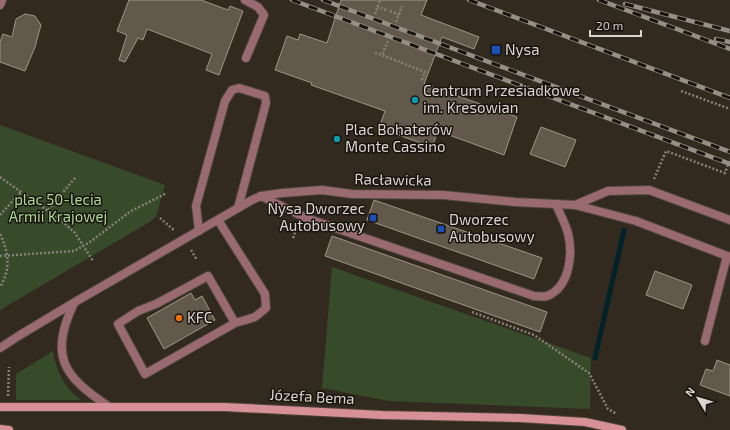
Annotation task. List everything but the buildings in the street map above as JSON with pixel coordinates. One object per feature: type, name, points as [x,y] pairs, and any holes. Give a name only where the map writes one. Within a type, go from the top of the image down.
[{"type":"main road","name":"Józefa Bema","points":[[0,407],[224,407],[382,415],[520,418],[584,422],[622,430]]},
{"type":"main road","points":[[0,429],[9,430]]},
{"type":"street","points":[[0,5],[2,0]]},
{"type":"street","points":[[245,0],[258,8],[264,15],[246,58]]},
{"type":"street","points":[[199,231],[196,206],[225,101],[232,90],[239,88],[265,96],[266,103],[238,208]]},
{"type":"street","name":"Racławicka","points":[[0,348],[75,302],[238,208],[261,196],[282,193],[322,190],[352,194],[443,195],[576,205],[636,221],[728,256]]},
{"type":"street","points":[[576,205],[608,191],[648,190],[730,220]]},
{"type":"street","points":[[261,196],[306,218],[534,296],[546,296],[557,288],[564,280],[569,264],[570,254],[568,232],[556,204]]},
{"type":"street","points":[[218,220],[265,294],[266,308],[255,317],[235,323],[145,374],[118,324],[138,311],[156,304],[208,276],[235,323]]},
{"type":"street","points":[[705,341],[728,256]]},
{"type":"street","points":[[75,302],[66,321],[62,337],[62,358],[77,383],[108,406]]},
{"type":"path","points":[[375,14],[380,0]]},
{"type":"path","points":[[378,6],[386,10]]},
{"type":"path","points":[[396,22],[400,15],[402,6]]},
{"type":"path","points":[[390,11],[400,15]]},
{"type":"path","points":[[382,56],[388,41]]},
{"type":"path","points":[[375,53],[424,72],[421,82]]},
{"type":"path","points":[[681,91],[730,108]]},
{"type":"path","points":[[648,190],[666,151],[725,173],[730,159]]},
{"type":"path","points":[[0,177],[62,220],[75,233],[93,261]]},
{"type":"path","points":[[48,210],[75,178]]},
{"type":"path","points":[[0,215],[20,192]]},
{"type":"path","points":[[0,256],[74,252],[90,242],[131,211],[167,193]]},
{"type":"path","points":[[293,238],[298,225]]},
{"type":"path","points":[[0,234],[7,255],[8,265],[5,279],[0,287]]},
{"type":"path","points":[[472,312],[534,335],[589,373],[608,409],[617,414]]},
{"type":"path","points":[[8,397],[9,366]]},
{"type":"green space","name":"plac 50-lecia Armii Krajowej","points":[[0,125],[165,185],[156,217],[0,310]]},
{"type":"green space","points":[[332,267],[591,358],[590,409],[389,401],[322,388]]},
{"type":"green space","points":[[53,351],[56,366],[62,379],[70,390],[81,400],[16,400],[16,374]]},
{"type":"waterway","points":[[595,358],[624,230]]},
{"type":"railway","points":[[292,0],[730,164]]},
{"type":"railway","points":[[323,0],[730,152]]},
{"type":"railway","points":[[469,0],[730,98]]},
{"type":"railway","points":[[599,0],[730,49]]},
{"type":"railway","points":[[625,4],[730,31]]},
{"type":"railway","points":[[716,39],[730,42]]},
{"type":"place","name":"Nysa","points":[[496,50]]},
{"type":"place","name":"Centrum Przesiadkowe im. Kresowian","points":[[415,100]]},
{"type":"place","name":"Plac Bohaterów Monte Cassino","points":[[337,139]]},
{"type":"place","name":"Nysa Dworzec Autobusowy","points":[[373,218]]},
{"type":"place","name":"Dworzec Autobusowy","points":[[441,229]]},
{"type":"place","name":"KFC","points":[[179,318]]}]
